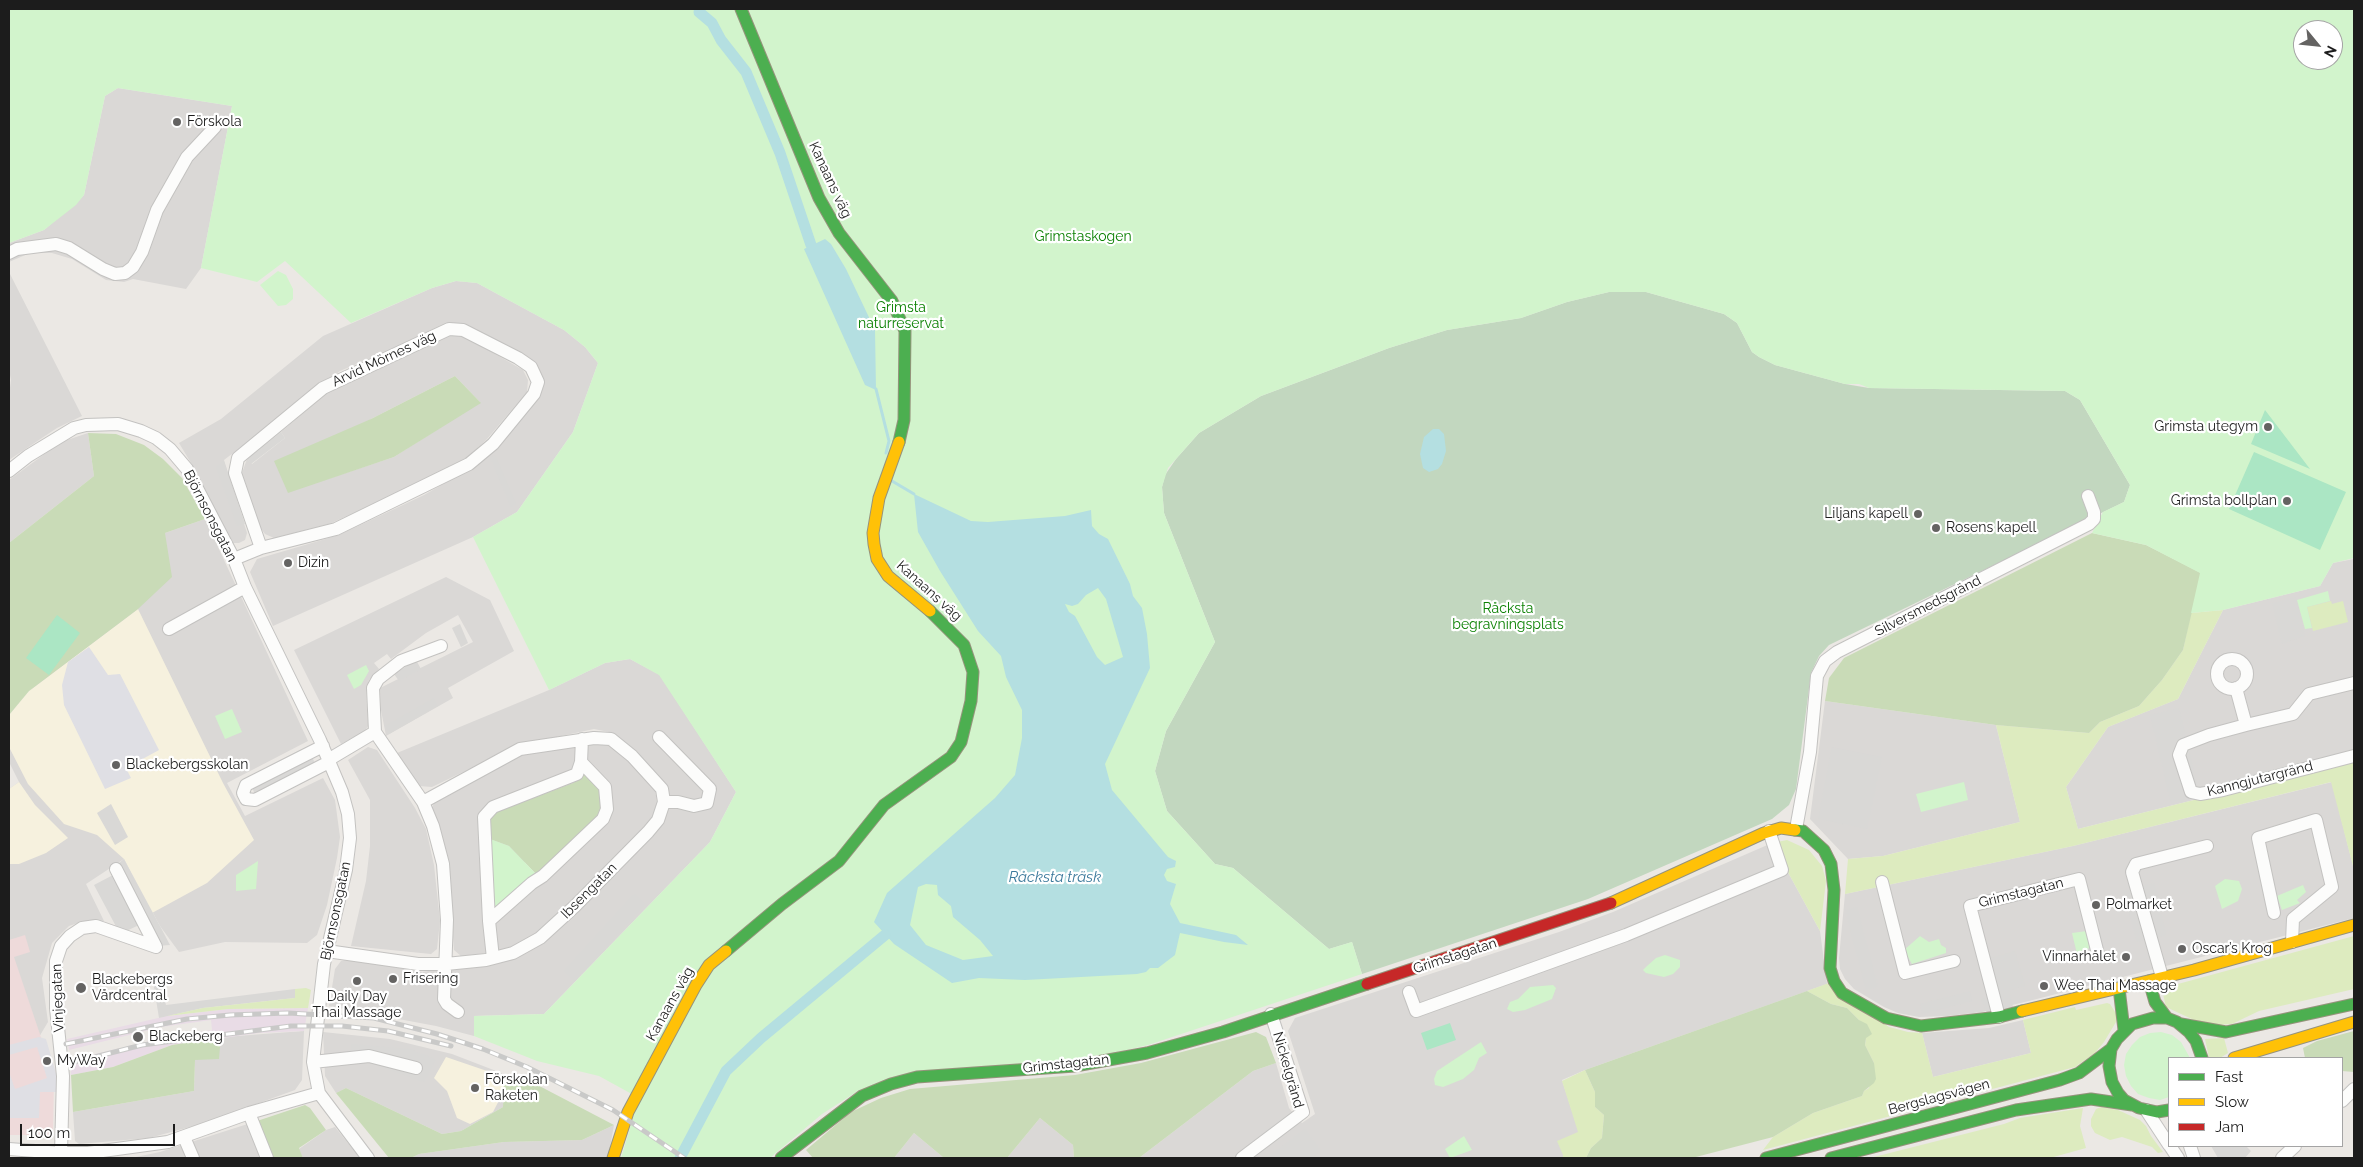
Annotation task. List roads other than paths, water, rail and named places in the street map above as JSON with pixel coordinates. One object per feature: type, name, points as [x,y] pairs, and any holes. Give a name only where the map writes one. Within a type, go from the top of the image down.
[{"type":"street","name":"Kanaans väg","points":[[613,1158],[628,1112],[696,985],[709,965],[782,904],[839,861],[884,805],[951,757],[962,742],[971,701],[974,672],[964,645],[946,624],[888,576],[877,560],[873,533],[879,498],[902,434],[904,420],[906,388],[905,331],[892,301],[839,233],[819,198],[742,9]]},
{"type":"street","points":[[9,253],[17,249],[56,244],[69,248],[103,270],[115,274],[125,272],[133,267],[142,252],[157,210],[188,157],[215,128]]},
{"type":"street","name":"Arvid Mörnes väg","points":[[234,559],[261,548],[336,529],[469,464],[493,444],[534,394],[538,382],[531,367],[518,358],[463,330],[449,329],[323,388],[238,458],[235,465],[235,473],[261,548]]},
{"type":"street","name":"Björnsonsgatan","points":[[9,471],[28,456],[74,428],[86,425],[118,424],[141,430],[170,449],[187,469],[234,559],[245,587],[323,746],[342,792],[348,814],[350,838],[346,870],[321,985],[314,1062],[319,1093],[368,1158]]},
{"type":"street","name":"Silversmedsgränd","points":[[1796,829],[1810,752],[1818,676],[1825,661],[1837,652],[2088,524],[2094,519],[2094,512],[2088,496]]},
{"type":"street","points":[[169,629],[245,587]]},
{"type":"street","points":[[441,646],[401,661],[378,679],[373,688],[375,732],[423,802],[433,826],[443,864],[447,920],[444,998],[447,1004],[458,1012]]},
{"type":"street","name":"Kanngjutargränd","points":[[2354,683],[2309,694],[2293,714],[2209,735],[2184,745],[2180,755],[2191,792],[2200,794],[2223,790],[2354,756]]},
{"type":"street","points":[[2236,688],[2246,725]]},
{"type":"street","points":[[323,746],[246,785],[243,793],[246,799],[255,800],[328,761],[375,732]]},
{"type":"street","points":[[423,802],[520,749],[582,739],[611,739],[632,756],[662,789],[664,802],[678,802],[694,806],[707,803],[710,789],[659,737]]},
{"type":"street","points":[[494,958],[489,921],[484,817],[493,807],[577,774],[581,762],[582,739]]},
{"type":"street","points":[[489,921],[532,883],[543,876],[603,819],[607,809],[605,787],[581,762]]},
{"type":"street","name":"Ibsengatan","points":[[327,951],[418,964],[446,964],[494,958],[513,953],[540,938],[554,926],[648,832],[658,820],[664,802]]},
{"type":"street","points":[[2274,912],[2258,838],[2316,820],[2332,887],[2292,920],[2292,942]]},
{"type":"street","name":"Grimstagatan","points":[[781,1158],[862,1096],[891,1084],[917,1077],[1084,1064],[1147,1053],[1223,1032],[1271,1014],[1551,925],[1607,905],[1769,831],[1781,828],[1796,829]]},
{"type":"street","points":[[1796,829],[1803,831],[1814,839],[1824,850],[1831,864],[1834,890],[1830,968],[1834,981],[1842,993],[1886,1018],[1921,1026],[1999,1017],[2149,981],[2354,925]]},
{"type":"street","points":[[1409,992],[1416,1011],[1626,936],[1782,870],[1769,831]]},
{"type":"street","points":[[2162,977],[2132,872],[2136,864],[2207,846]]},
{"type":"street","name":"Vinjegatan","points":[[61,1156],[63,1076],[56,1008],[56,961],[61,946],[70,936],[82,928],[96,926],[156,947],[116,870]]},
{"type":"street","name":"Grimstagatan","points":[[1999,1017],[1970,906],[2079,879],[2098,954]]},
{"type":"street","points":[[1882,882],[1906,973],[1954,962]]},
{"type":"street","points":[[2149,981],[2155,1002],[2172,1020],[2196,1040],[2202,1057]]},
{"type":"street","points":[[2119,988],[2124,1030]]},
{"type":"street","points":[[2132,1105],[2118,1093],[2112,1082],[2109,1066],[2112,1049],[2124,1030],[2141,1020],[2172,1020],[2203,1030],[2226,1032],[2354,1004]]},
{"type":"street","name":"Nickelgränd","points":[[1242,1158],[1303,1112],[1271,1014]]},
{"type":"street","points":[[2237,1057],[2354,1022]]},
{"type":"street","name":"Bergslagsvägen","points":[[1766,1158],[2060,1080],[2079,1073],[2112,1049]]},
{"type":"street","points":[[314,1062],[370,1056],[416,1068]]},
{"type":"street","points":[[2343,1100],[2354,1089]]},
{"type":"street","points":[[9,1149],[61,1156],[88,1153],[129,1153],[184,1137],[249,1113],[319,1093]]},
{"type":"street","points":[[1831,1158],[2016,1110],[2091,1099],[2116,1101],[2146,1110],[2168,1110]]},
{"type":"street","points":[[2146,1110],[2168,1144]]},
{"type":"street","points":[[249,1113],[267,1158]]},
{"type":"street","points":[[184,1137],[193,1158]]},
{"type":"street","points":[[2170,1147],[2178,1158]]},
{"type":"street","points":[[2282,1158],[2294,1147]]},
{"type":"water","points":[[825,239],[831,244],[846,269],[875,330],[876,390],[865,385],[804,249]]},
{"type":"water","points":[[1433,429],[1439,429],[1444,434],[1446,451],[1442,464],[1438,469],[1429,472],[1423,468],[1420,454],[1424,437]]},
{"type":"water","name":"Råcksta träsk","points":[[914,494],[971,521],[988,522],[1065,516],[1091,510],[1092,526],[1099,534],[1108,539],[1130,584],[1133,596],[1142,608],[1147,634],[1150,668],[1105,764],[1112,790],[1168,857],[1176,861],[1175,867],[1167,869],[1164,875],[1167,881],[1176,884],[1170,904],[1180,923],[1236,935],[1248,945],[1180,933],[1175,955],[1158,968],[1150,968],[1146,972],[1137,974],[1025,980],[979,978],[952,983],[894,944],[874,922],[887,893],[995,798],[1015,775],[1022,738],[1022,710],[1006,677],[1001,656],[978,631],[918,532]],"holes":[[[1098,588],[1106,599],[1123,657],[1105,665],[1097,657],[1075,616],[1069,612],[1065,604],[1072,606],[1078,604],[1086,595]],[[926,884],[937,885],[938,895],[951,906],[953,917],[980,940],[993,956],[963,960],[926,945],[910,925],[918,887]]]},
{"type":"waterway","points":[[699,12],[712,23],[721,40],[746,72],[780,153],[811,245]]},
{"type":"waterway","points":[[876,389],[889,441],[886,453]]},
{"type":"waterway","points":[[892,481],[914,494]]},
{"type":"waterway","points":[[680,1158],[726,1071],[761,1038],[885,935]]},
{"type":"railway","points":[[66,1044],[187,1019],[230,1015],[288,1013],[374,1018],[437,1034],[483,1049],[527,1067],[613,1110],[684,1158]]},
{"type":"railway","points":[[67,1064],[142,1045],[291,1026],[342,1026],[388,1031],[451,1046]]},
{"type":"place","name":"Förskola","points":[[177,122]]},
{"type":"place","name":"Grimsta utegym","points":[[2268,427]]},
{"type":"place","name":"Grimsta bollplan","points":[[2287,501]]},
{"type":"place","name":"Liljans kapell","points":[[1918,514]]},
{"type":"place","name":"Rosens kapell","points":[[1936,528]]},
{"type":"place","name":"Dizin","points":[[288,563]]},
{"type":"place","name":"Blackebergsskolan","points":[[116,765]]},
{"type":"place","name":"Polmarket","points":[[2096,905]]},
{"type":"place","name":"Oscar’s Krog","points":[[2182,949]]},
{"type":"place","name":"Vinnarhålet","points":[[2126,957]]},
{"type":"place","name":"Frisering","points":[[393,979]]},
{"type":"place","name":"Daily Day Thai Massage","points":[[357,981]]},
{"type":"place","name":"Wee Thai Massage","points":[[2044,986]]},
{"type":"place","name":"Blackebergs Vårdcentral","points":[[81,988]]},
{"type":"place","name":"Blackeberg","points":[[138,1037]]},
{"type":"place","name":"MyWay","points":[[47,1061]]},
{"type":"place","name":"Förskolan Raketen","points":[[475,1088]]},
{"type":"park label","name":"Grimstaskogen","points":[[1083,237]]},
{"type":"park label","name":"Grimsta naturreservat","points":[[901,316]]},
{"type":"park label","name":"Råcksta begravningsplats","points":[[1508,618]]}]
